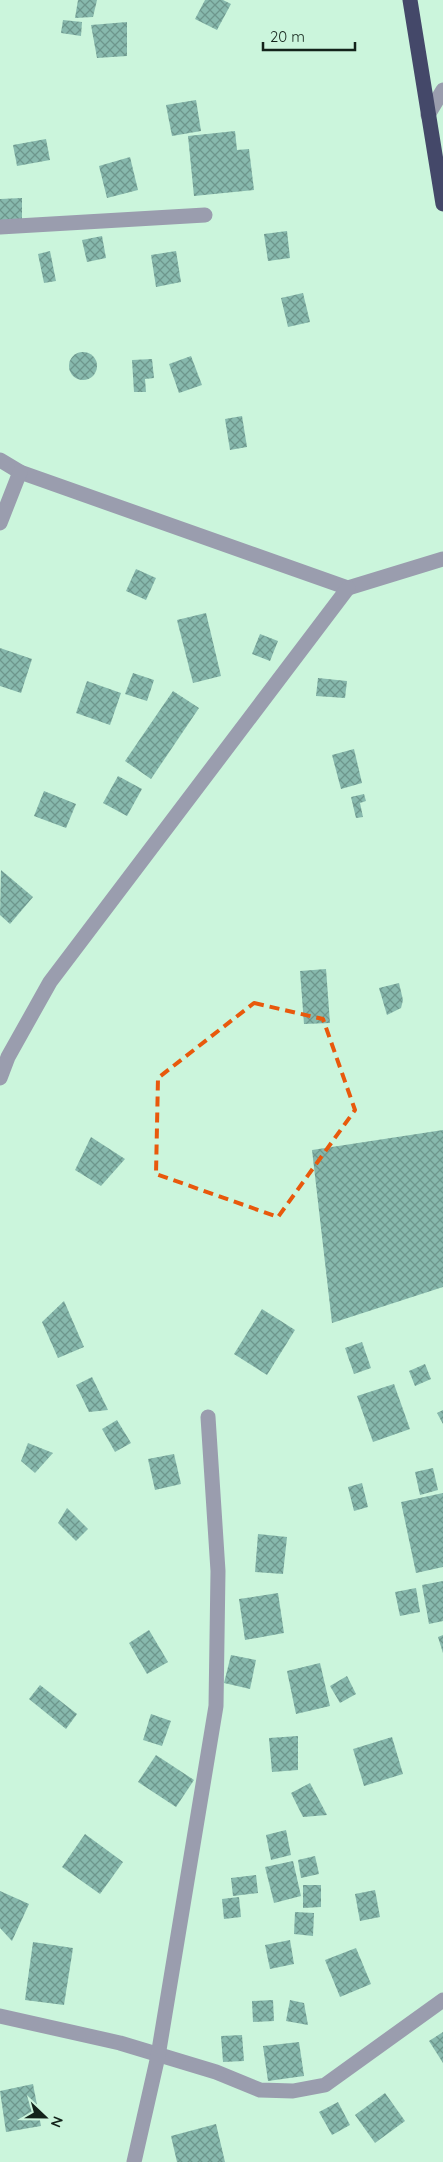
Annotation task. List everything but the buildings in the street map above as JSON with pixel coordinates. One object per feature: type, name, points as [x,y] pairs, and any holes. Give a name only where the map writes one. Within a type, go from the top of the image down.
[{"type":"highway","points":[[410,0],[428,115],[441,178],[443,204]]},
{"type":"street","points":[[428,115],[443,90]]},
{"type":"street","points":[[0,227],[204,215]]},
{"type":"street","points":[[0,460],[20,472],[348,588]]},
{"type":"street","points":[[0,523],[20,472]]},
{"type":"street","points":[[0,1078],[8,1057],[50,982],[348,588],[443,558]]},
{"type":"street","points":[[134,2162],[158,2056],[216,1706],[218,1571],[208,1418]]},
{"type":"street","points":[[0,2016],[120,2043],[216,2072],[260,2090],[293,2091],[325,2085],[443,2000]]},
{"type":"highlighted area","points":[[254,1003],[323,1019],[355,1110],[278,1217],[156,1174],[158,1078]]}]
